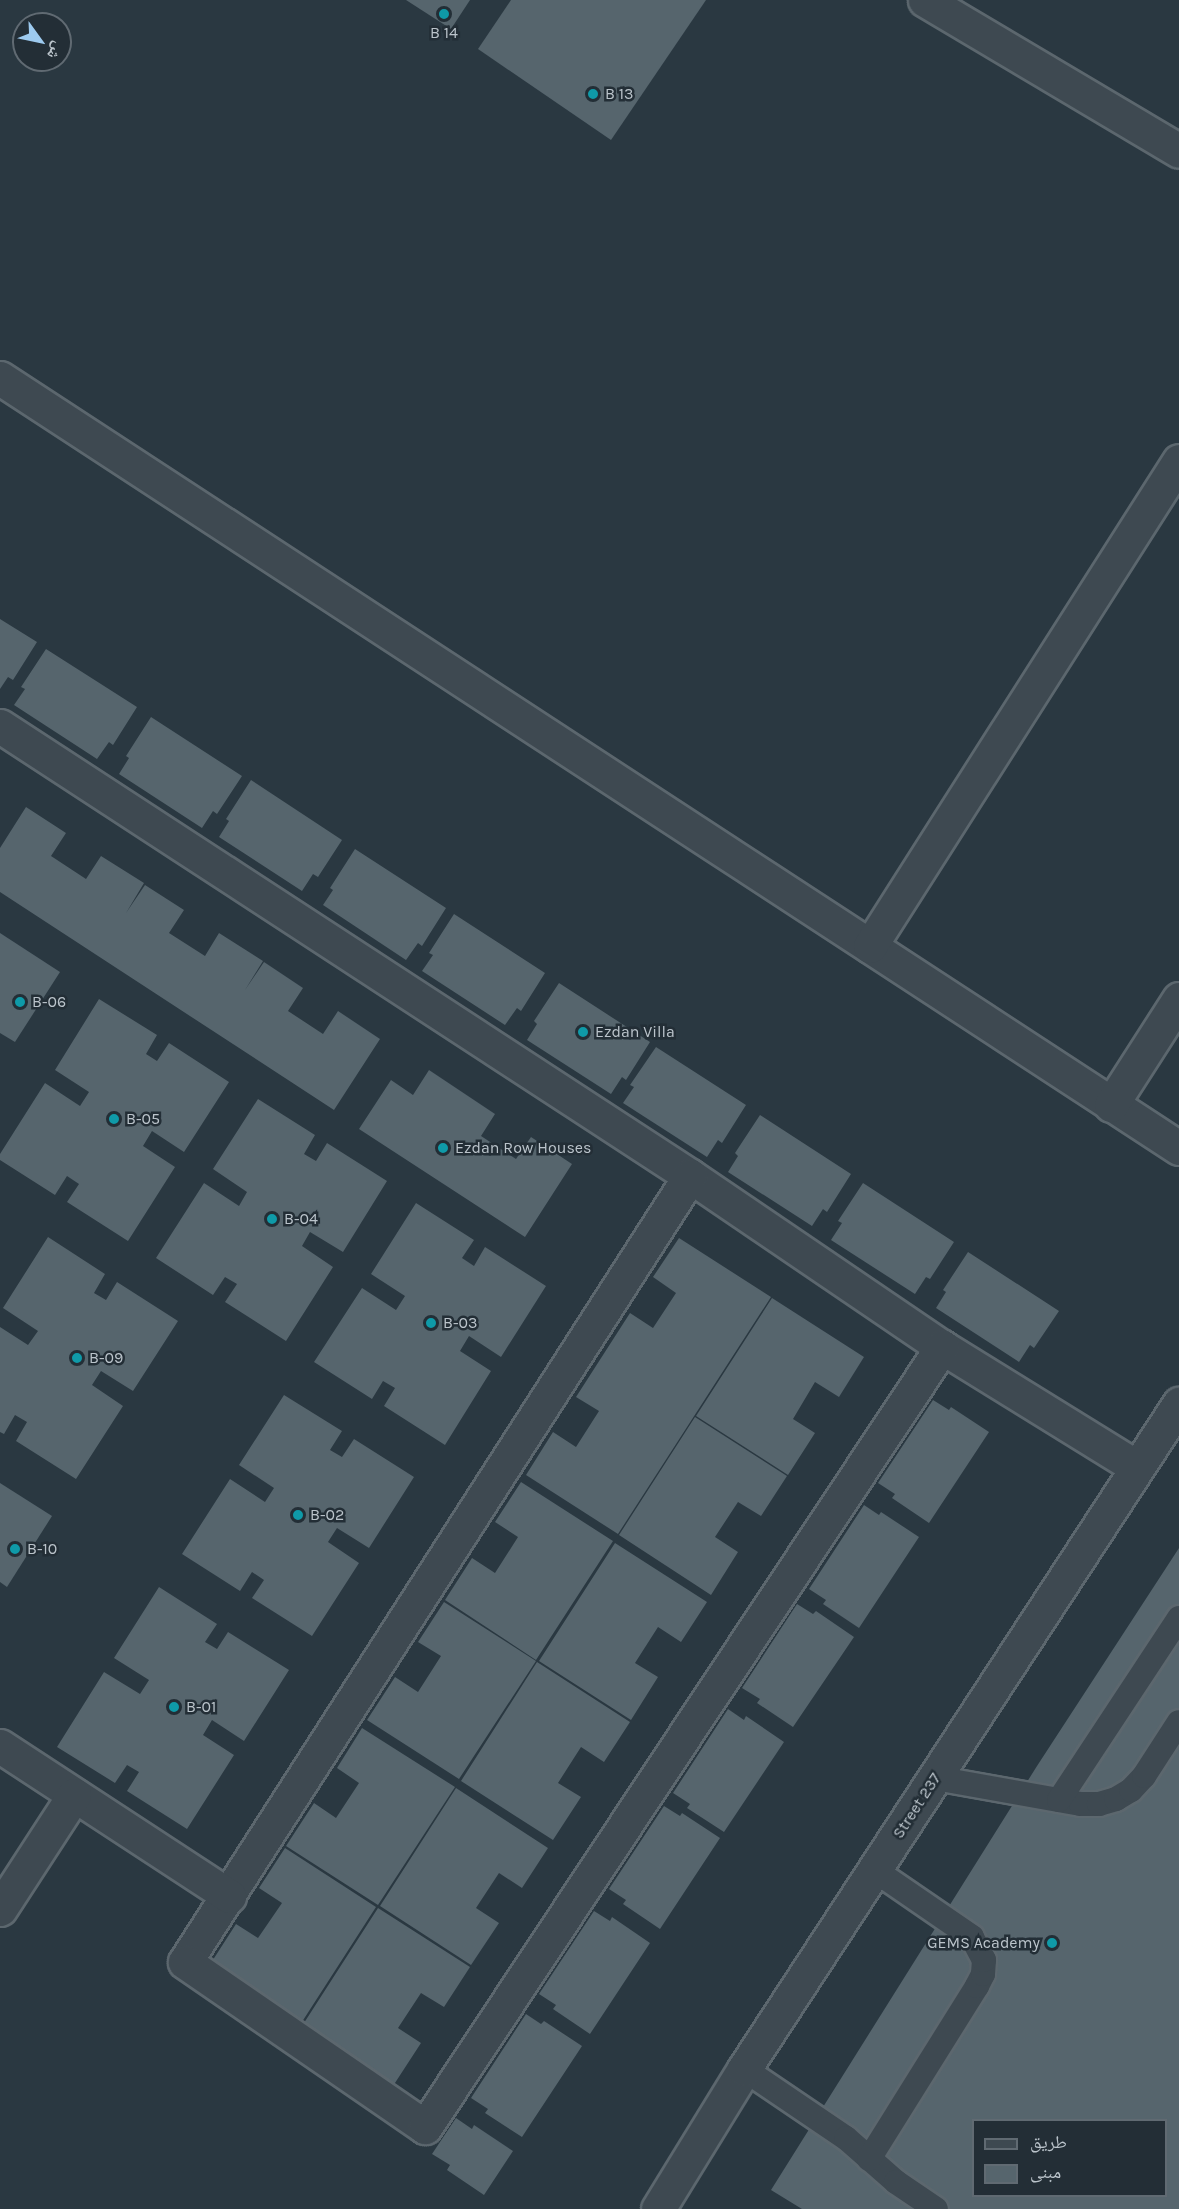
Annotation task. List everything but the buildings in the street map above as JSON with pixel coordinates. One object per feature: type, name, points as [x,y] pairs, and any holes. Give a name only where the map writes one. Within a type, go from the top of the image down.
[{"type":"street","points":[[925,0],[1179,151]]},
{"type":"street","points":[[0,378],[1179,1148]]},
{"type":"street","points":[[870,946],[1179,461]]},
{"type":"street","points":[[0,726],[690,1176],[942,1347],[1136,1467]]},
{"type":"street","points":[[1111,1105],[1179,999]]},
{"type":"street","points":[[690,1176],[185,1962],[425,2127],[942,1347]]},
{"type":"street","name":"Street 237","points":[[658,2209],[744,2069],[876,1871],[1179,1404]]},
{"type":"street","points":[[0,1746],[229,1896]]},
{"type":"street","points":[[0,1909],[74,1795]]},
{"type":"lane","points":[[1059,1800],[1179,1618]]},
{"type":"lane","points":[[935,1778],[1059,1800],[1099,1804],[1124,1794],[1144,1776],[1179,1722]]},
{"type":"lane","points":[[869,2159],[977,1986],[983,1974],[984,1960],[972,1937],[876,1871]]},
{"type":"lane","points":[[744,2069],[846,2138],[896,2182],[936,2209]]},
{"type":"place","name":"B 14","points":[[444,14]]},
{"type":"place","name":"B 13","points":[[593,94]]},
{"type":"place","name":"B-06","points":[[20,1002]]},
{"type":"place","name":"Ezdan Villa","points":[[583,1032]]},
{"type":"place","name":"B-05","points":[[114,1119]]},
{"type":"place","name":"Ezdan Row Houses","points":[[443,1148]]},
{"type":"place","name":"B-04","points":[[272,1219]]},
{"type":"place","name":"B-03","points":[[431,1323]]},
{"type":"place","name":"B-09","points":[[77,1358]]},
{"type":"place","name":"B-02","points":[[298,1515]]},
{"type":"place","name":"B-10","points":[[15,1549]]},
{"type":"place","name":"B-01","points":[[174,1707]]},
{"type":"place","name":"GEMS Academy","points":[[1052,1943]]}]
